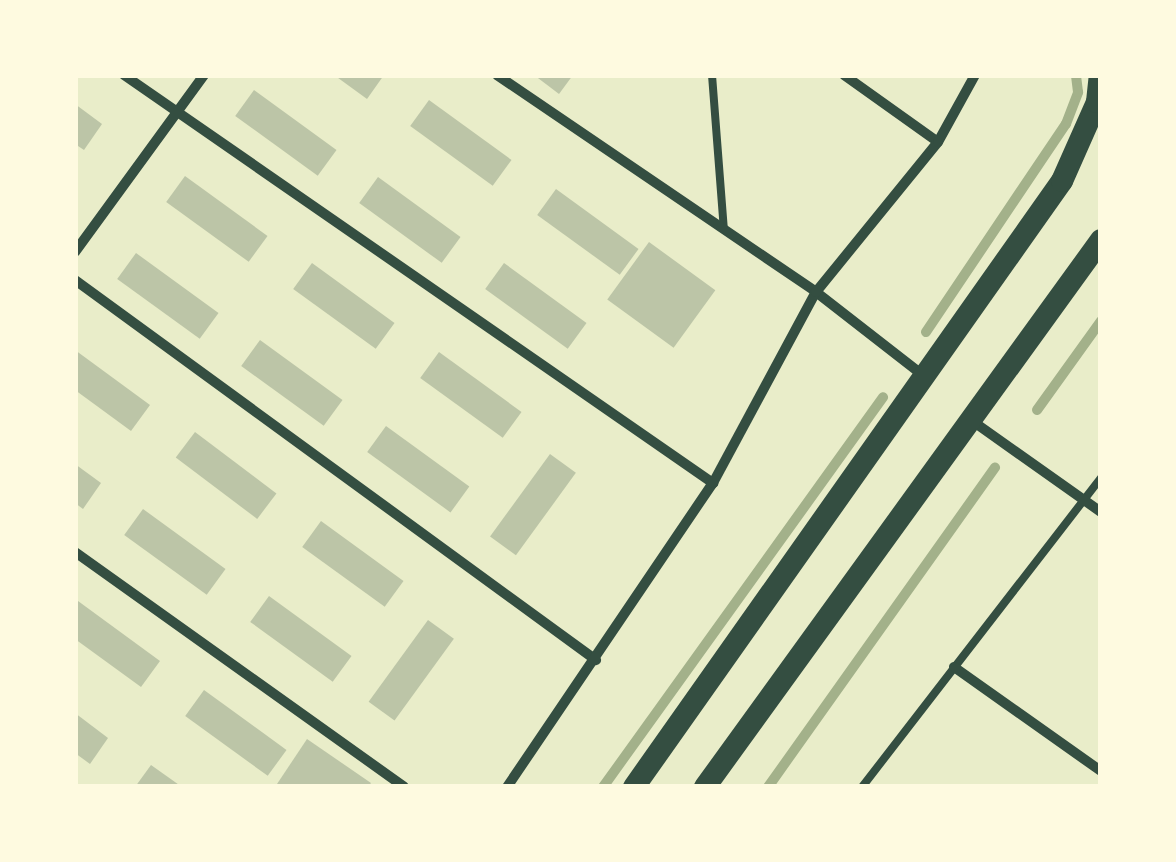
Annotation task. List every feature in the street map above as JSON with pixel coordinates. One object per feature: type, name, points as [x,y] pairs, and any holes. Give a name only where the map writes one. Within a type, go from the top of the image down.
[{"type":"main road","points":[[634,787],[1062,181],[1090,120],[1100,75]]},
{"type":"main road","points":[[705,787],[968,418],[1101,240]]},
{"type":"street","points":[[124,75],[712,483]]},
{"type":"street","points":[[75,252],[204,75]]},
{"type":"street","points":[[497,75],[816,292],[926,378]]},
{"type":"street","points":[[844,75],[938,142]]},
{"type":"street","points":[[507,787],[712,483],[816,292],[938,142],[975,75]]},
{"type":"street","points":[[75,280],[596,660]]},
{"type":"street","points":[[968,418],[1101,512]]},
{"type":"street","points":[[75,552],[404,787]]},
{"type":"street","points":[[954,667],[1101,771]]},
{"type":"lane","points":[[712,75],[724,230]]},
{"type":"lane","points":[[862,787],[1101,478]]},
{"type":"building","points":[[334,75],[384,75],[367,99]]},
{"type":"building","points":[[534,75],[573,75],[559,94]]},
{"type":"building","points":[[254,90],[337,150],[318,176],[235,116]]},
{"type":"building","points":[[429,100],[512,160],[493,186],[410,126]]},
{"type":"building","points":[[75,104],[102,124],[84,150],[75,144]]},
{"type":"building","points":[[185,176],[268,236],[249,262],[166,202]]},
{"type":"building","points":[[378,177],[461,237],[442,263],[359,203]]},
{"type":"building","points":[[556,189],[639,249],[620,275],[537,215]]},
{"type":"building","points":[[649,242],[715,290],[674,348],[607,299]]},
{"type":"building","points":[[136,253],[219,313],[200,339],[117,279]]},
{"type":"building","points":[[312,263],[395,323],[376,349],[293,289]]},
{"type":"building","points":[[504,263],[587,323],[568,349],[485,289]]},
{"type":"building","points":[[260,340],[343,400],[324,426],[241,366]]},
{"type":"building","points":[[75,350],[150,405],[131,431],[75,390]]},
{"type":"building","points":[[439,352],[522,412],[503,438],[420,378]]},
{"type":"building","points":[[386,426],[469,487],[451,512],[367,452]]},
{"type":"building","points":[[195,432],[276,493],[257,519],[176,458]]},
{"type":"building","points":[[550,454],[576,473],[516,555],[490,537]]},
{"type":"building","points":[[75,464],[101,483],[83,509],[75,503]]},
{"type":"building","points":[[143,509],[226,569],[207,595],[124,535]]},
{"type":"building","points":[[321,521],[404,581],[385,607],[302,547]]},
{"type":"building","points":[[269,596],[352,656],[333,682],[250,622]]},
{"type":"building","points":[[78,601],[160,661],[141,687],[75,639]]},
{"type":"building","points":[[428,620],[454,639],[395,721],[369,702]]},
{"type":"building","points":[[204,690],[287,750],[268,776],[185,716]]},
{"type":"building","points":[[75,713],[108,738],[90,764],[75,753]]},
{"type":"building","points":[[307,739],[371,783],[368,787],[275,787]]},
{"type":"building","points":[[151,765],[182,787],[135,787]]},
{"type":"waterway","points":[[926,332],[1066,124],[1078,92],[1076,75]]},
{"type":"waterway","points":[[1037,410],[1101,321]]},
{"type":"waterway","points":[[603,787],[883,397]]},
{"type":"waterway","points":[[768,787],[995,468]]}]
